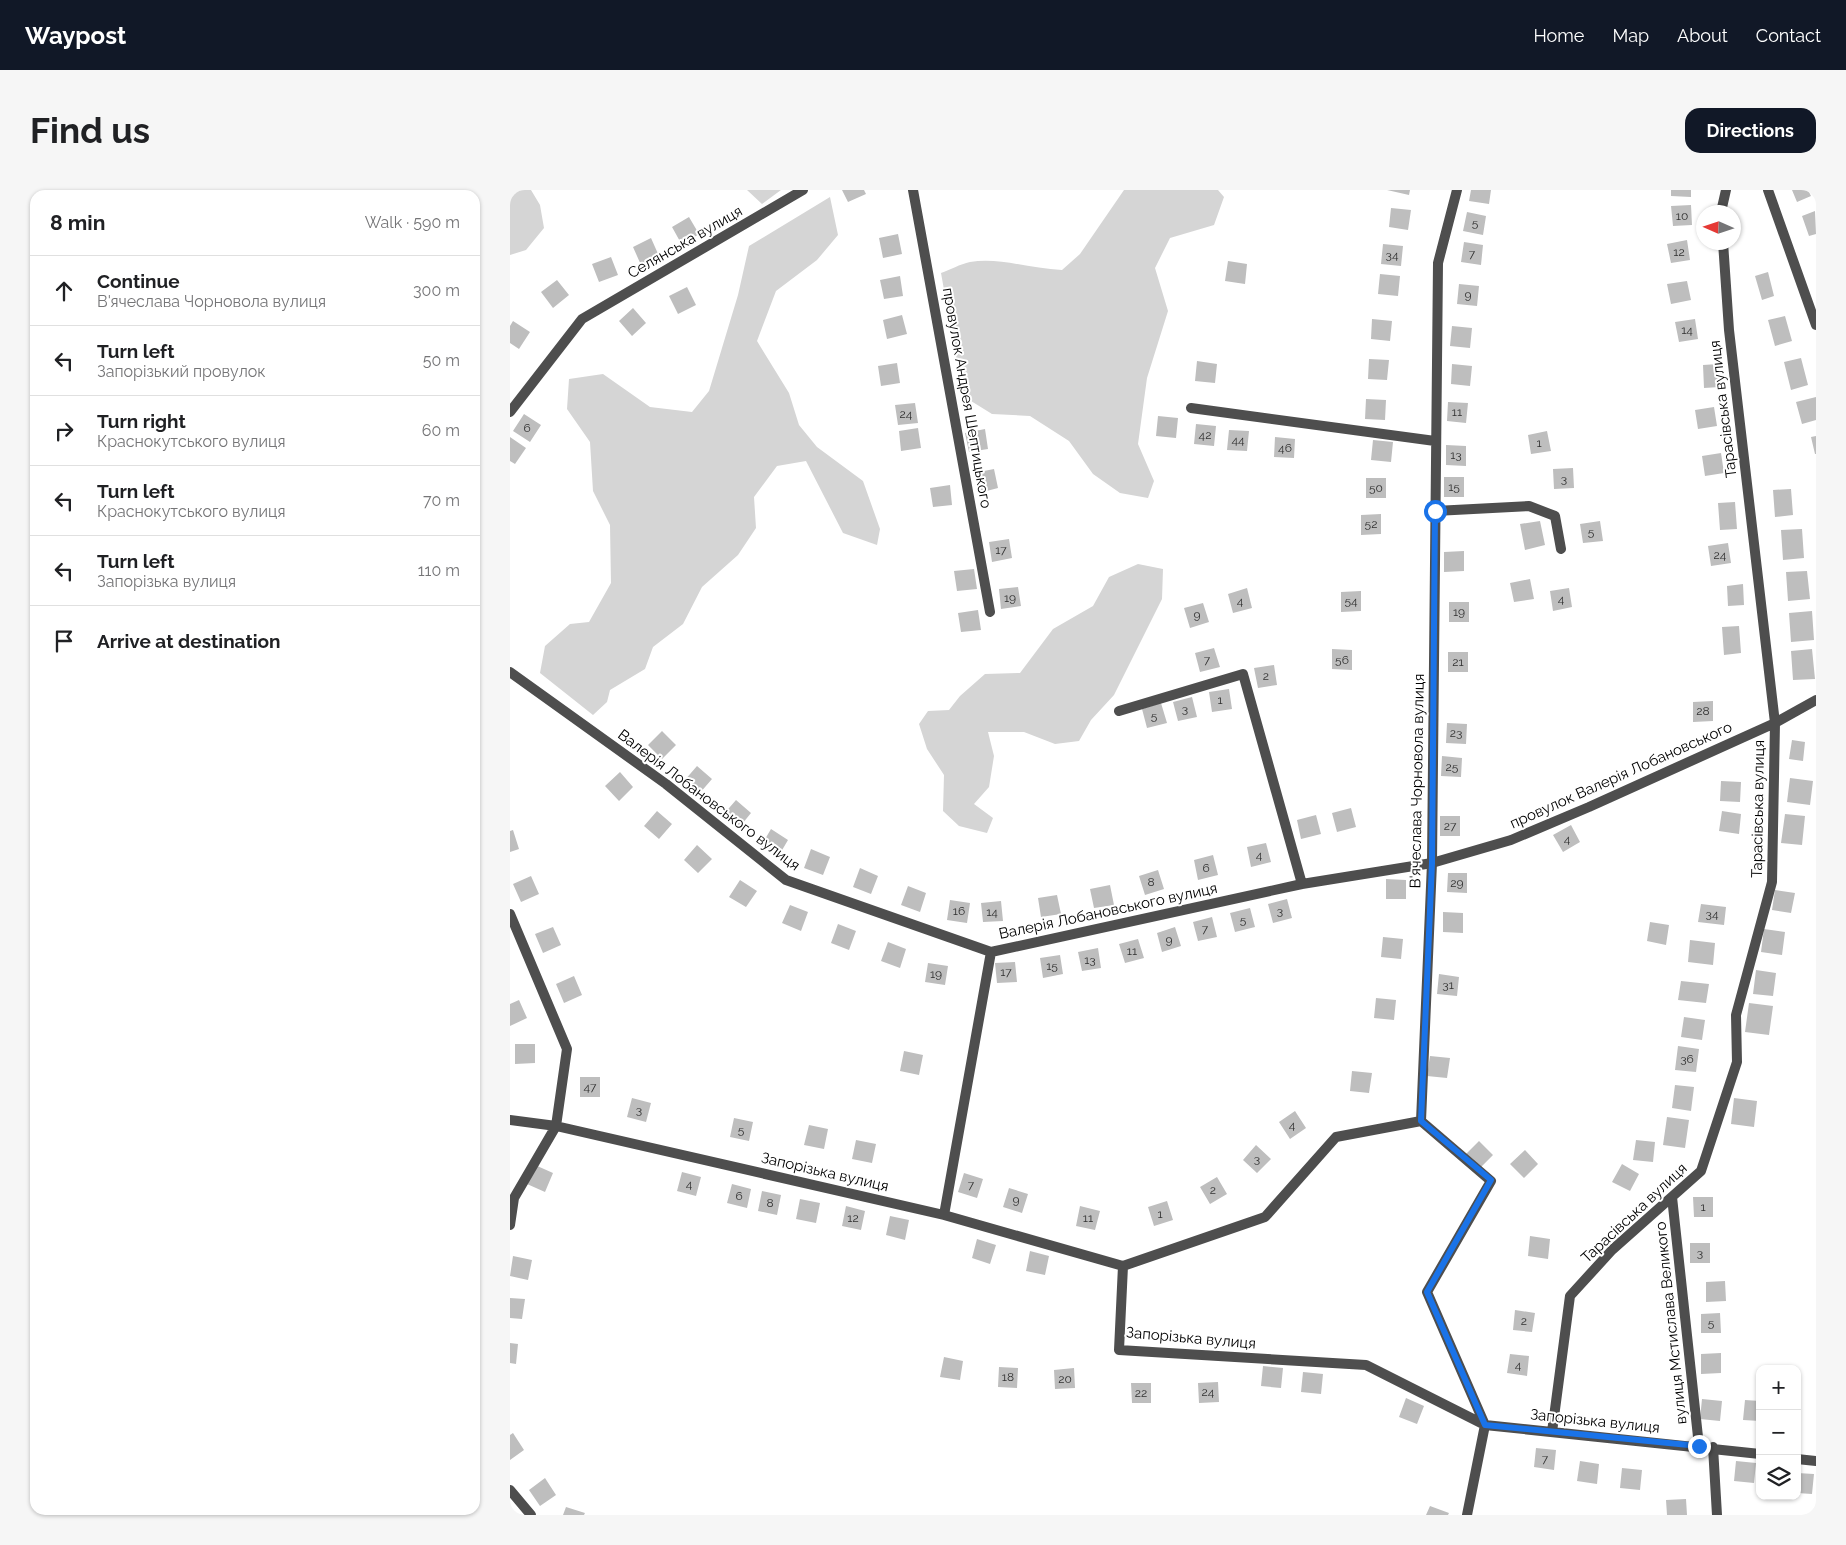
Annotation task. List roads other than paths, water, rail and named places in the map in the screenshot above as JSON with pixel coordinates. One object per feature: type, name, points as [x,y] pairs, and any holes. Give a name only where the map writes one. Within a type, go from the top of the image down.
[{"type":"street","name":"Селянська вулиця","points":[[510,412],[582,319],[804,190]]},
{"type":"street","name":"провулок Андрея Шептицького","points":[[914,190],[990,612]]},
{"type":"street","name":"В'ячеслава Чорновола вулиця","points":[[1421,1121],[1432,863],[1438,263],[1457,190]]},
{"type":"street","points":[[1722,205],[1726,190]]},
{"type":"street","points":[[1768,190],[1816,325]]},
{"type":"street","name":"Тарасівська вулиця","points":[[1552,1432],[1570,1296],[1612,1250],[1701,1171],[1737,1062],[1736,1015],[1772,882],[1775,723],[1729,330],[1724,250]]},
{"type":"street","points":[[1191,408],[1435,441]]},
{"type":"street","points":[[1435,511],[1529,506],[1555,516],[1561,550]]},
{"type":"street","name":"Валерія Лобановського вулиця","points":[[510,672],[666,784],[786,880],[991,952],[1302,884],[1432,863]]},
{"type":"street","points":[[1120,711],[1243,674],[1302,884]]},
{"type":"street","name":"провулок Валерія Лобановського","points":[[1432,863],[1511,840],[1590,807],[1775,723],[1816,700]]},
{"type":"street","points":[[510,914],[567,1049],[556,1126],[514,1198],[510,1225]]},
{"type":"street","points":[[944,1215],[991,952]]},
{"type":"street","name":"Запорізька вулиця","points":[[510,1120],[556,1126],[944,1215],[1123,1266],[1118,1350],[1366,1366],[1485,1425],[1713,1447],[1756,1453]]},
{"type":"street","points":[[1123,1266],[1265,1217],[1336,1137],[1421,1121],[1491,1180],[1427,1292],[1485,1425],[1467,1515]]},
{"type":"street","name":"вулиця Мстислава Великого","points":[[1672,1197],[1699,1446]]},
{"type":"street","points":[[1713,1447],[1717,1515]]},
{"type":"street","points":[[1801,1459],[1816,1461]]},
{"type":"street","points":[[510,1490],[531,1515]]}]
